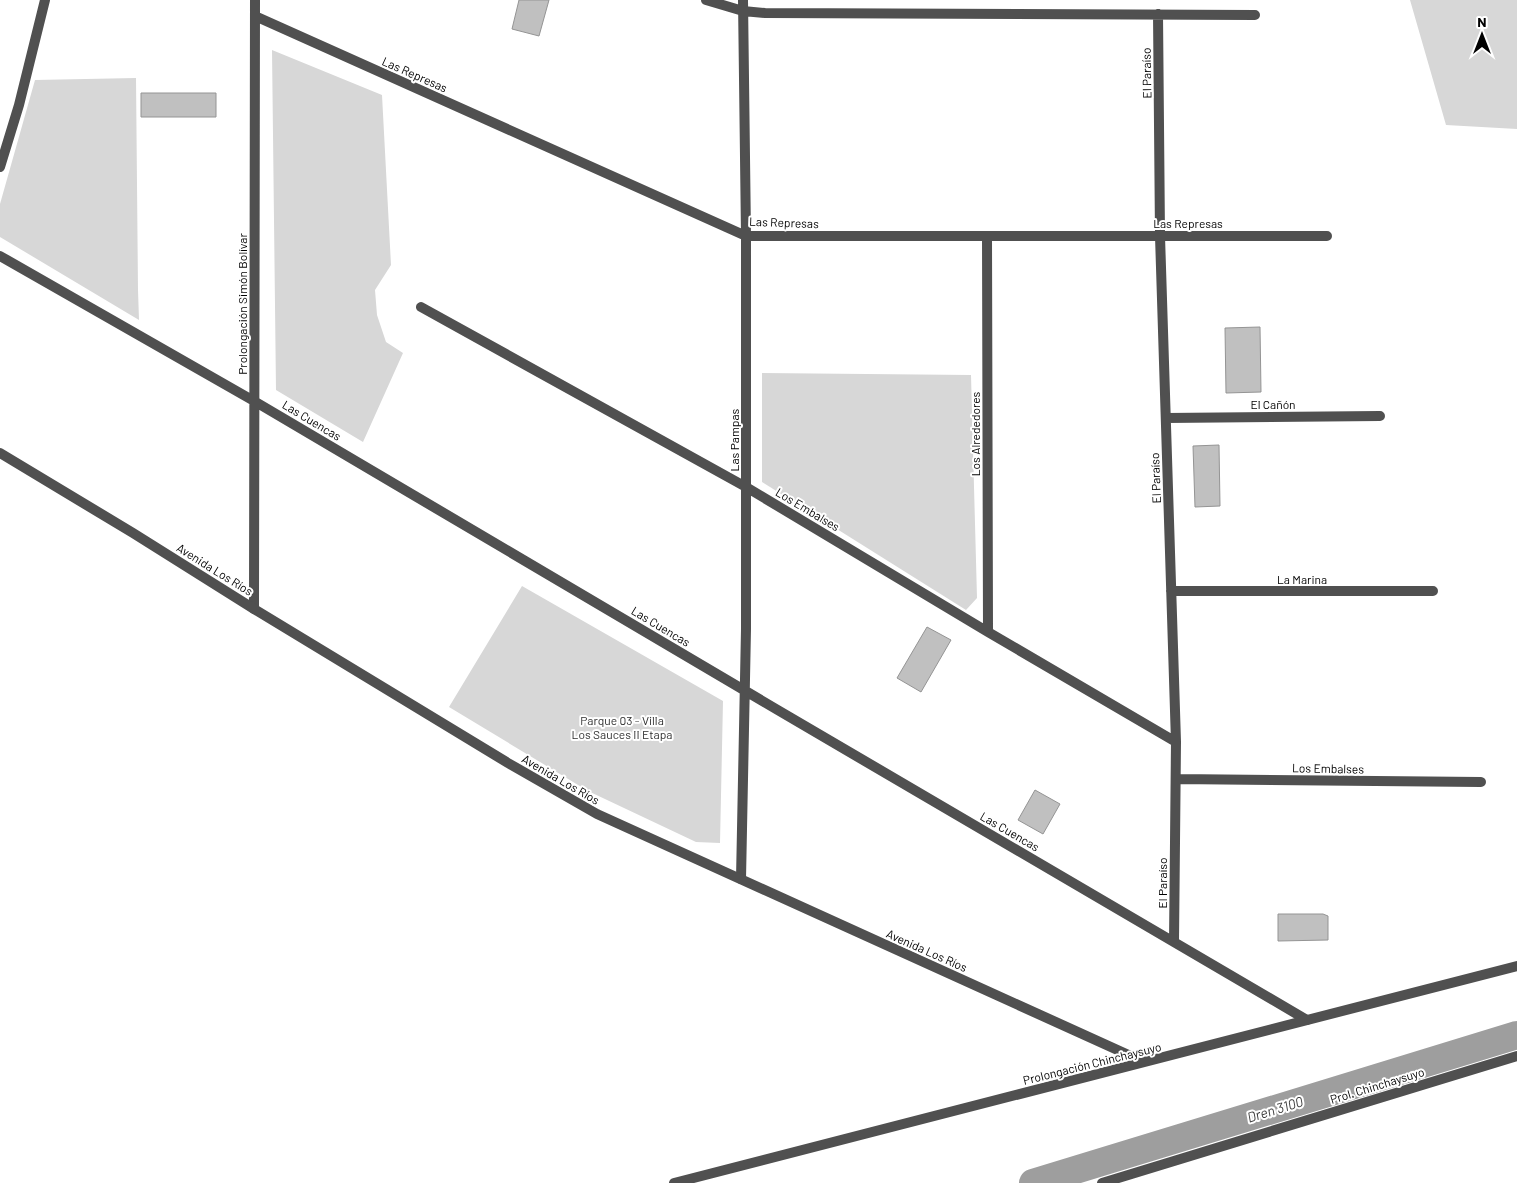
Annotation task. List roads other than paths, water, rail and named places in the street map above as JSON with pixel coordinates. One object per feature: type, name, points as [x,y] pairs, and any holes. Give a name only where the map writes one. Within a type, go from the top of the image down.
[{"type":"street","points":[[0,167],[19,105],[45,0]]},
{"type":"street","name":"Prolongación Simón Bolívar","points":[[254,608],[256,0]]},
{"type":"street","points":[[706,0],[743,11],[764,13],[1255,14]]},
{"type":"street","name":"Las Pampas","points":[[741,879],[745,691],[746,487],[746,236],[743,0]]},
{"type":"street","name":"El Paraíso","points":[[1158,14],[1160,236],[1176,742],[1174,942]]},
{"type":"street","name":"Las Represas","points":[[256,16],[746,236],[1327,236]]},
{"type":"street","name":"Los Alrededores","points":[[987,236],[988,632]]},
{"type":"street","name":"Las Cuencas","points":[[0,256],[254,400],[745,691],[1308,1020]]},
{"type":"street","name":"Los Embalses","points":[[421,307],[746,487],[1176,742]]},
{"type":"street","name":"El Cañón","points":[[1166,418],[1380,416]]},
{"type":"street","name":"Avenida Los Ríos","points":[[0,453],[133,532],[508,763],[597,814],[1144,1062]]},
{"type":"street","name":"La Marina","points":[[1171,591],[1433,591]]},
{"type":"street","name":"Los Embalses","points":[[1176,779],[1481,782]]},
{"type":"street","name":"Prolongación Chinchaysuyo","points":[[674,1183],[1517,966]]},
{"type":"street","name":"Prol. Chinchaysuyo","points":[[1102,1183],[1517,1056]]},
{"type":"waterway","name":"Dren 3100","points":[[1033,1183],[1517,1035]]},
{"type":"park label","name":"Parque 03 - Villa Los Sauces II Etapa","points":[[622,727]]}]
